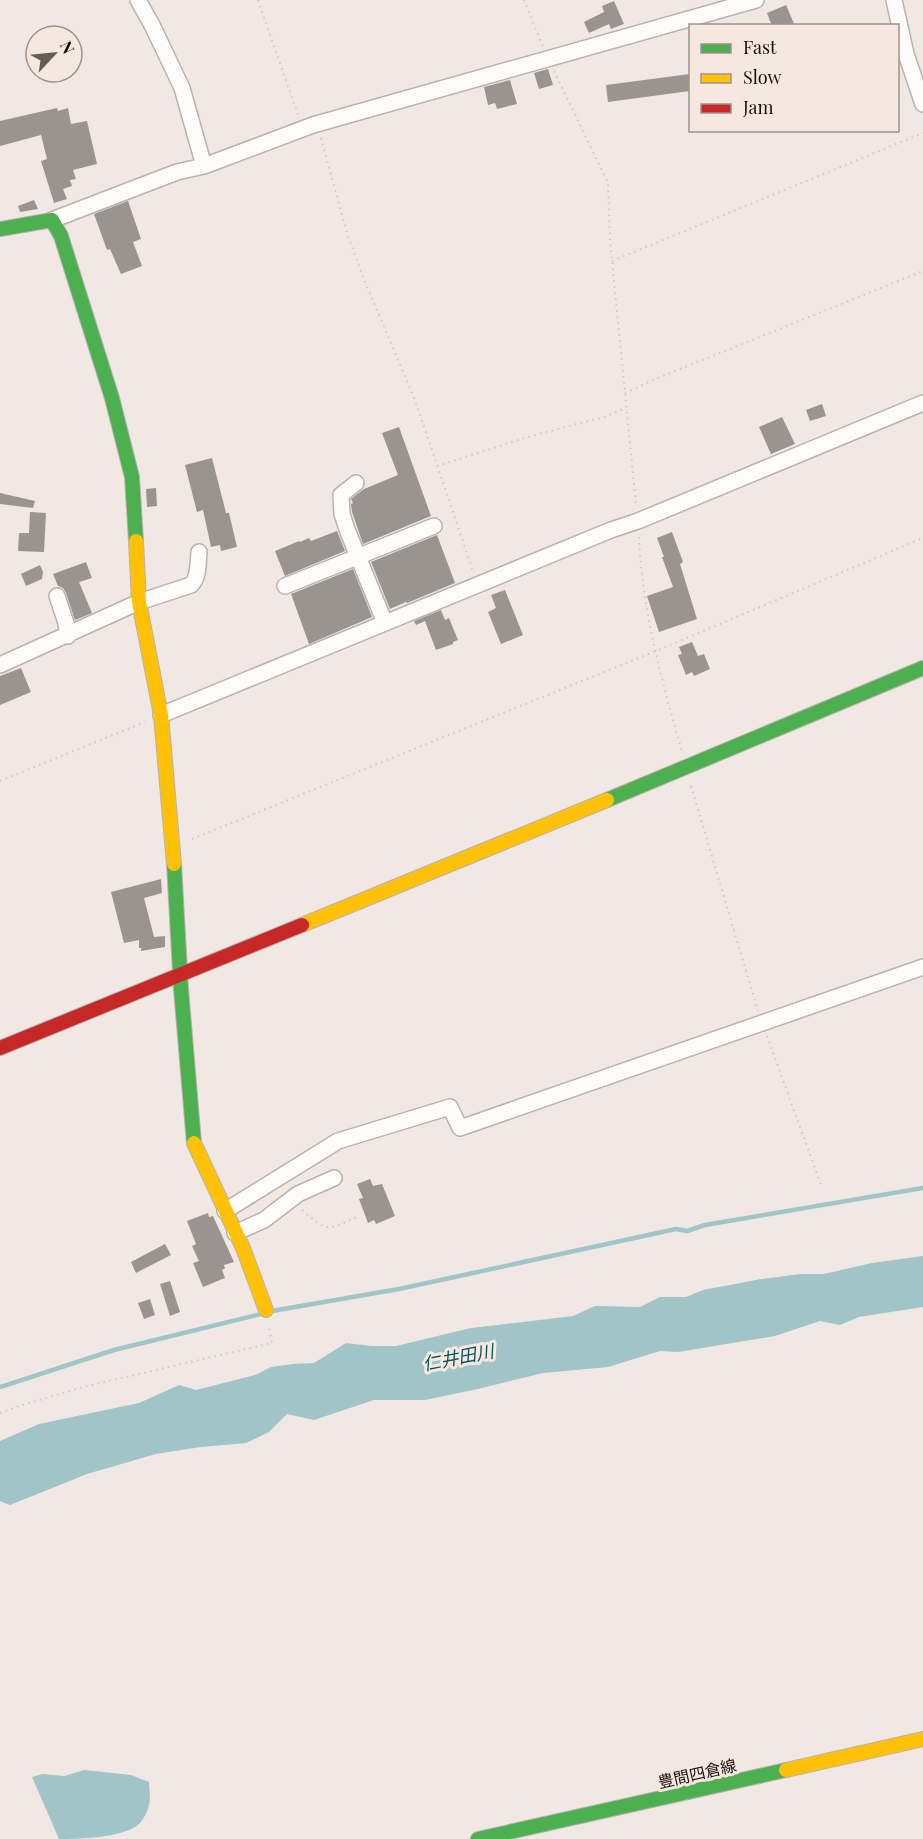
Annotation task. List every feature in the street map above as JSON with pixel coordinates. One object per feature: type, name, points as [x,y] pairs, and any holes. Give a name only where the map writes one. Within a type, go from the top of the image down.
[{"type":"street","points":[[138,0],[182,88],[204,166]]},
{"type":"street","points":[[0,229],[52,220],[177,172],[204,166],[310,126],[756,0]]},
{"type":"street","points":[[894,0],[906,54],[923,104]]},
{"type":"street","points":[[52,220],[61,236],[105,376],[132,477],[139,602],[161,715],[194,1145],[236,1233],[267,1316]]},
{"type":"street","points":[[161,715],[923,403]]},
{"type":"street","points":[[356,483],[341,495],[342,514],[385,623]]},
{"type":"street","points":[[285,586],[434,526]]},
{"type":"street","points":[[0,665],[139,602],[195,582],[199,552]]},
{"type":"street","points":[[57,596],[68,636]]},
{"type":"street","points":[[0,1048],[686,768],[923,668]]},
{"type":"street","points":[[225,1211],[338,1141],[450,1107],[460,1128],[923,967]]},
{"type":"street","points":[[236,1233],[264,1220],[298,1194],[334,1178]]},
{"type":"street","name":"豊間四倉線","points":[[478,1839],[923,1739]]},
{"type":"path","points":[[258,0],[310,126],[346,233],[415,400],[478,585]]},
{"type":"path","points":[[524,0],[548,58],[608,183],[612,261],[645,604],[686,768],[762,1024],[821,1185]]},
{"type":"path","points":[[612,261],[923,133]]},
{"type":"path","points":[[626,393],[652,380],[923,271]]},
{"type":"path","points":[[437,466],[531,436],[604,417],[627,408]]},
{"type":"path","points":[[172,847],[656,651],[923,538]]},
{"type":"path","points":[[0,781],[161,715]]},
{"type":"path","points":[[290,1200],[321,1226],[333,1227],[357,1217]]},
{"type":"path","points":[[1,1411],[83,1387],[272,1343],[267,1316]]},
{"type":"water","name":"仁井田川","points":[[923,1256],[923,1307],[859,1317],[840,1325],[820,1321],[775,1336],[678,1352],[660,1351],[608,1367],[543,1373],[425,1400],[374,1400],[314,1420],[287,1414],[269,1432],[246,1443],[156,1454],[87,1474],[10,1505],[0,1501],[0,1441],[39,1424],[139,1403],[179,1385],[196,1390],[255,1375],[271,1367],[314,1363],[346,1343],[396,1346],[471,1328],[573,1316],[595,1306],[640,1307],[660,1297],[686,1297],[703,1290],[761,1279],[801,1274],[824,1274],[872,1263]]},
{"type":"water","points":[[84,1770],[131,1775],[149,1782],[150,1803],[140,1824],[111,1835],[59,1839],[32,1777],[42,1774],[64,1776]]},
{"type":"building","points":[[614,1],[624,24],[611,29],[609,24],[589,33],[584,22],[604,12],[602,6]]},
{"type":"building","points":[[786,5],[794,24],[771,24],[767,13]]},
{"type":"building","points":[[548,69],[553,85],[539,89],[534,73]]},
{"type":"building","points":[[689,74],[689,91],[608,102],[606,85]]},
{"type":"building","points":[[510,80],[517,104],[497,109],[495,103],[488,105],[484,87]]},
{"type":"building","points":[[57,108],[58,111],[68,108],[71,124],[87,121],[97,164],[73,170],[76,179],[70,180],[72,186],[63,189],[67,199],[54,203],[41,161],[47,159],[41,135],[0,146],[0,121]]},
{"type":"building","points":[[34,200],[38,209],[20,212],[18,206]]},
{"type":"building","points":[[128,201],[141,239],[133,242],[142,266],[121,274],[110,249],[107,250],[94,214]]},
{"type":"building","points":[[822,404],[826,416],[810,421],[806,410]]},
{"type":"building","points":[[782,417],[795,444],[771,454],[759,427]]},
{"type":"building","points":[[399,427],[431,516],[363,544],[352,512],[351,499],[364,489],[398,475],[382,433]]},
{"type":"building","points":[[212,458],[237,547],[221,551],[220,545],[211,547],[203,510],[197,512],[185,465]]},
{"type":"building","points":[[156,488],[157,506],[147,507],[146,489]]},
{"type":"building","points":[[0,493],[35,501],[33,508],[0,504]]},
{"type":"building","points":[[30,512],[46,513],[44,552],[18,551],[19,533],[29,533]]},
{"type":"building","points":[[337,531],[345,551],[285,576],[275,551],[299,541],[309,538],[311,541]]},
{"type":"building","points":[[672,532],[683,562],[680,564],[697,619],[659,632],[647,596],[673,587],[657,538]]},
{"type":"building","points":[[437,535],[455,583],[390,609],[371,562]]},
{"type":"building","points":[[86,562],[92,578],[79,582],[92,613],[75,620],[66,593],[58,586],[53,574]]},
{"type":"building","points":[[40,565],[43,572],[42,579],[26,586],[21,574]]},
{"type":"building","points":[[353,569],[372,617],[309,644],[291,594]]},
{"type":"building","points":[[505,590],[523,635],[501,644],[488,612],[496,608],[491,595]]},
{"type":"building","points":[[441,610],[445,620],[449,618],[458,640],[436,650],[425,621],[416,625],[414,621]]},
{"type":"building","points":[[692,642],[698,656],[704,654],[710,669],[694,676],[692,672],[686,675],[678,655],[682,654],[679,647]]},
{"type":"building","points":[[21,668],[31,692],[0,705],[0,676]]},
{"type":"building","points":[[161,879],[162,893],[144,898],[154,937],[165,936],[165,947],[141,951],[139,940],[124,943],[111,892]]},
{"type":"building","points":[[370,1179],[373,1186],[382,1184],[395,1216],[376,1224],[374,1220],[368,1223],[359,1199],[363,1198],[357,1184]]},
{"type":"building","points":[[208,1213],[209,1217],[213,1216],[234,1262],[224,1265],[225,1268],[222,1270],[225,1278],[203,1287],[193,1263],[199,1261],[192,1246],[196,1244],[187,1221]]},
{"type":"building","points":[[165,1244],[171,1255],[136,1273],[131,1262]]},
{"type":"building","points":[[170,1281],[180,1312],[170,1316],[160,1284]]},
{"type":"building","points":[[150,1299],[155,1315],[144,1319],[138,1303]]},
{"type":"waterway","points":[[272,1311],[399,1289],[676,1229],[687,1231],[705,1225],[923,1188]]},
{"type":"waterway","points":[[0,1387],[114,1350],[261,1314]]},
{"type":"traffic: fast","points":[[0,229],[52,220],[61,236],[112,398],[132,477],[136,541]]},
{"type":"traffic: fast","points":[[607,800],[923,668]]},
{"type":"traffic: fast","points":[[174,864],[181,989],[194,1143]]},
{"type":"traffic: fast","points":[[478,1839],[786,1770]]},
{"type":"traffic: slow","points":[[136,541],[139,602],[161,715],[174,864]]},
{"type":"traffic: slow","points":[[302,925],[607,800]]},
{"type":"traffic: slow","points":[[194,1143],[243,1248],[266,1310]]},
{"type":"traffic: slow","points":[[786,1770],[923,1739]]},
{"type":"traffic: jam","points":[[0,1048],[302,925]]}]
